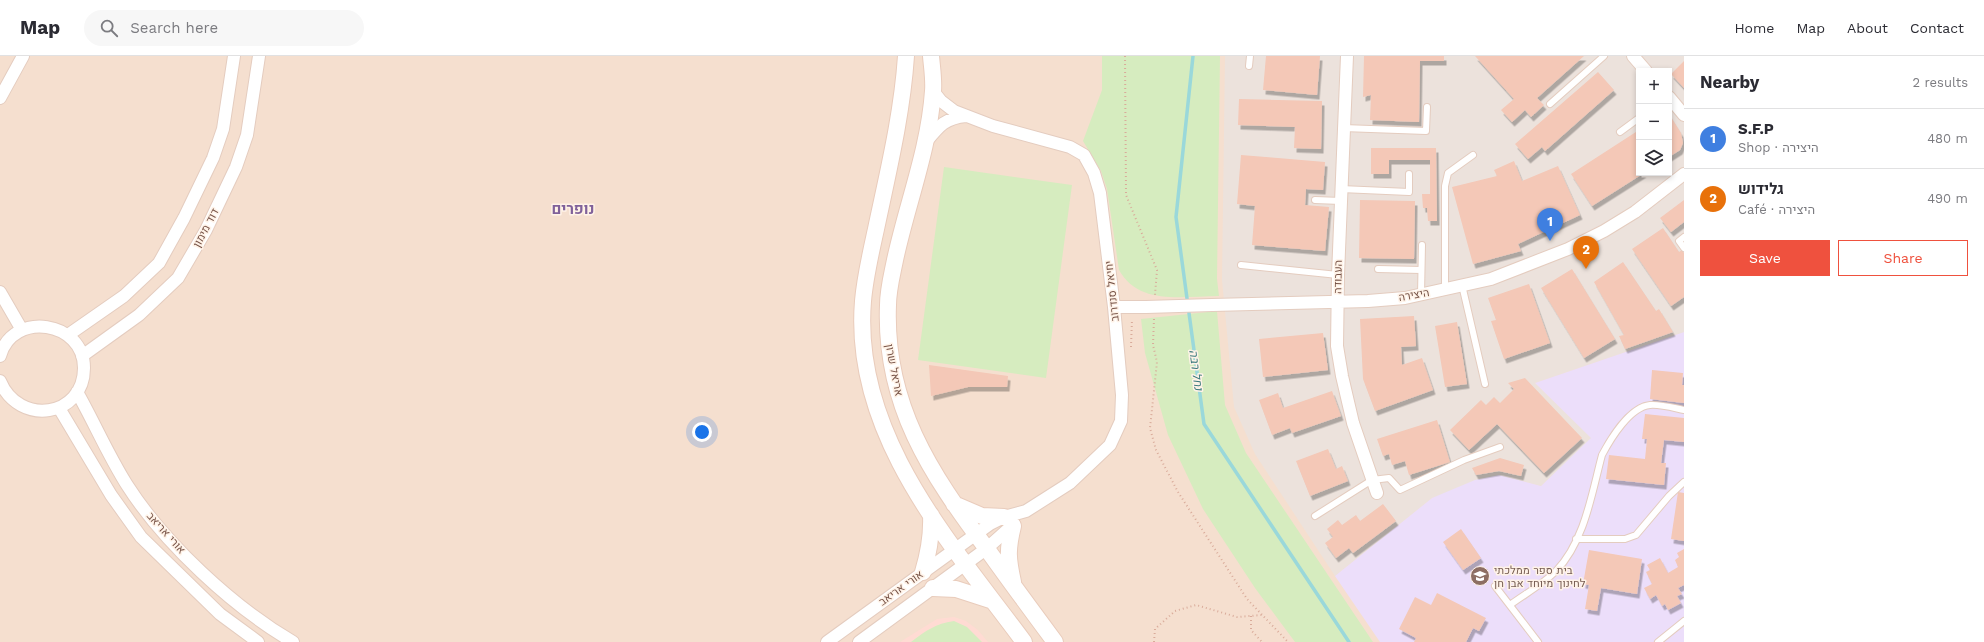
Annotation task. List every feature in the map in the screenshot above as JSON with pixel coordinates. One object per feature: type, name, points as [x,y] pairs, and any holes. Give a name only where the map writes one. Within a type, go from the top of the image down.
[{"type":"main road","points":[[906,56],[898,126],[863,301],[865,362],[876,406],[888,441],[909,482],[955,549],[1024,642]]},
{"type":"main road","name":"אריאל שרון","points":[[931,56],[933,91],[926,142],[895,260],[888,303],[890,359],[900,399],[911,431],[931,470],[953,504],[1055,642]]},
{"type":"main road","points":[[953,504],[982,516],[1008,522],[1008,553],[1014,587]]},
{"type":"main road","points":[[923,572],[930,551],[932,535],[931,515]]},
{"type":"main road","points":[[933,588],[956,589],[994,601]]},
{"type":"street","points":[[0,98],[23,56]]},
{"type":"street","points":[[68,335],[124,296],[159,263],[184,218],[213,158],[223,129],[234,56]]},
{"type":"street","name":"דוד מימון","points":[[82,356],[139,315],[178,278],[206,230],[236,168],[247,135],[259,56]]},
{"type":"street","name":"העבודה","points":[[1348,56],[1341,195],[1337,346],[1342,376],[1353,423],[1377,493]]},
{"type":"street","points":[[1633,56],[1643,68]]},
{"type":"street","name":"יחיאל סנדרוב","points":[[933,91],[941,101],[954,111],[993,126],[1070,147],[1084,155],[1094,173],[1100,193],[1114,307],[1122,395],[1121,421],[1110,444],[1092,464],[1070,483],[1008,522],[975,534]]},
{"type":"street","points":[[1672,100],[1684,114]]},
{"type":"street","points":[[926,142],[938,126],[953,117],[966,116]]},
{"type":"street","name":"היצירה","points":[[1114,307],[1338,302],[1405,298],[1445,289],[1491,278],[1568,249],[1604,231],[1635,212],[1684,174]]},
{"type":"street","points":[[0,292],[22,330]]},
{"type":"street","points":[[0,356],[6,343],[22,330],[34,326],[46,326],[57,329],[68,335],[74,341],[82,356],[84,368],[82,380],[77,392],[69,401],[59,408],[47,411],[35,411],[23,408],[13,401],[5,391],[0,381]]},
{"type":"street","name":"אורי אריאב","points":[[77,392],[127,485],[155,525],[232,600],[274,631],[293,642]]},
{"type":"street","points":[[0,402],[13,401]]},
{"type":"street","name":"אורי אריאב","points":[[59,408],[111,495],[141,537],[220,614],[258,642]]},
{"type":"street","name":"יחיאל סנדרוב","points":[[966,564],[986,549],[1008,522]]},
{"type":"street","name":"אורי אריאב","points":[[827,642],[975,534]]},
{"type":"street","name":"אורי אריאב","points":[[864,641],[966,564]]},
{"type":"lane","points":[[1249,66],[1250,56]]},
{"type":"lane","points":[[1550,104],[1604,56]]},
{"type":"lane","points":[[1344,128],[1426,131],[1427,107]]},
{"type":"lane","points":[[1620,132],[1636,120]]},
{"type":"lane","points":[[1445,289],[1445,186],[1448,173],[1473,155]]},
{"type":"lane","points":[[1315,200],[1341,195],[1409,192],[1409,174]]},
{"type":"lane","points":[[1684,237],[1679,241],[1684,248]]},
{"type":"lane","points":[[1421,294],[1422,245]]},
{"type":"lane","points":[[1241,265],[1338,275]]},
{"type":"lane","points":[[1378,269],[1421,270]]},
{"type":"lane","points":[[1462,285],[1485,384]]},
{"type":"lane","points":[[1510,605],[1557,570],[1581,530],[1602,455],[1634,410],[1650,405],[1684,410]]},
{"type":"lane","points":[[1315,516],[1372,480],[1389,478],[1400,490],[1464,460],[1500,447]]},
{"type":"lane","points":[[1576,539],[1625,539],[1636,535],[1669,496],[1684,482]]},
{"type":"lane","points":[[1495,586],[1538,642]]},
{"type":"lane","points":[[1658,642],[1684,621]]},
{"type":"path","points":[[1125,56],[1126,195],[1157,270],[1152,307],[1153,345],[1157,362],[1150,428],[1156,450],[1178,492],[1247,599],[1288,642]]},
{"type":"path","points":[[1154,642],[1155,629],[1175,611],[1196,605],[1237,617],[1262,615]]},
{"type":"path","points":[[1251,616],[1251,630],[1262,642]]},
{"type":"shaded area","points":[[0,56],[1684,56],[1684,642],[0,642]]},
{"type":"shaded area","points":[[1225,56],[1684,56],[1684,332],[1535,383],[1592,438],[1541,486],[1499,475],[1432,498],[1335,576],[1255,454],[1234,407],[1222,280]]},
{"type":"shaded area","points":[[1684,332],[1684,642],[1380,642],[1335,576],[1432,498],[1475,480],[1499,475],[1541,486],[1591,438],[1535,383]]},
{"type":"shaded area","points":[[954,617],[966,621],[978,630],[988,642],[900,642],[937,619]]},
{"type":"green space","points":[[1102,56],[1220,56],[1217,279],[1219,296],[1177,297],[1150,294],[1138,289],[1128,281],[1119,270],[1107,189],[1101,171],[1083,141],[1102,90]]},
{"type":"green space","points":[[944,167],[1072,185],[1046,378],[918,360]]},
{"type":"green space","points":[[1217,311],[1225,405],[1246,453],[1373,642],[1295,642],[1255,588],[1203,509],[1168,435],[1145,353],[1141,319]]},
{"type":"green space","points":[[954,621],[967,627],[982,642],[911,642],[931,628]]},
{"type":"building","points":[[1266,56],[1320,56],[1317,95],[1263,90]]},
{"type":"building","points":[[1364,56],[1444,56],[1444,61],[1420,61],[1419,122],[1370,120],[1371,95],[1363,97]]},
{"type":"building","points":[[1475,56],[1584,56],[1537,98],[1544,105],[1531,117],[1525,110],[1512,122],[1501,110],[1514,99]]},
{"type":"building","points":[[1684,61],[1684,88],[1672,75],[1672,73]]},
{"type":"building","points":[[1598,72],[1614,90],[1545,151],[1542,147],[1528,159],[1515,144]]},
{"type":"building","points":[[1239,99],[1322,101],[1321,149],[1294,148],[1295,127],[1238,125]]},
{"type":"building","points":[[1672,119],[1681,133],[1683,143],[1680,150],[1672,155]]},
{"type":"building","points":[[1636,132],[1636,176],[1639,176],[1592,206],[1571,174]]},
{"type":"building","points":[[1371,148],[1436,148],[1437,221],[1428,221],[1427,208],[1423,208],[1422,194],[1430,194],[1430,160],[1389,160],[1389,174],[1371,174]]},
{"type":"building","points":[[1241,155],[1325,162],[1323,190],[1306,189],[1305,205],[1329,207],[1325,251],[1252,245],[1255,206],[1237,204]]},
{"type":"building","points":[[1514,161],[1522,181],[1558,166],[1580,215],[1518,244],[1521,251],[1473,264],[1452,187],[1497,176],[1494,170]]},
{"type":"building","points":[[1360,200],[1415,201],[1414,259],[1359,258]]},
{"type":"building","points":[[1684,200],[1684,222],[1671,232],[1660,218]]},
{"type":"building","points":[[1663,228],[1679,252],[1682,250],[1684,253],[1684,297],[1671,306],[1632,249]]},
{"type":"building","points":[[1623,262],[1656,311],[1659,309],[1673,332],[1625,349],[1619,336],[1624,335],[1594,282]]},
{"type":"building","points":[[1572,269],[1615,339],[1584,358],[1541,288]]},
{"type":"building","points":[[1529,284],[1550,343],[1504,359],[1491,321],[1496,320],[1488,298]]},
{"type":"building","points":[[1414,316],[1416,346],[1401,347],[1402,365],[1422,358],[1433,390],[1375,411],[1363,379],[1360,319]]},
{"type":"building","points":[[1457,322],[1467,384],[1445,387],[1435,326]]},
{"type":"building","points":[[1323,333],[1328,370],[1263,377],[1259,339]]},
{"type":"building","points":[[929,365],[1008,376],[1007,387],[968,387],[931,396]]},
{"type":"building","points":[[1652,370],[1683,373],[1682,385],[1684,385],[1684,403],[1650,399]]},
{"type":"building","points":[[1525,378],[1582,438],[1544,473],[1497,424],[1469,450],[1450,430],[1481,400],[1486,405],[1494,397],[1500,403],[1514,389],[1508,383]]},
{"type":"building","points":[[1332,391],[1341,416],[1292,433],[1290,428],[1272,435],[1259,400],[1278,393],[1283,408]]},
{"type":"building","points":[[1645,414],[1684,418],[1684,442],[1664,440],[1661,463],[1666,463],[1664,485],[1606,479],[1609,455],[1645,459],[1647,439],[1642,439]]},
{"type":"building","points":[[1437,420],[1450,462],[1409,475],[1405,461],[1392,465],[1389,454],[1383,456],[1377,439]]},
{"type":"building","points":[[1328,449],[1336,469],[1342,466],[1348,481],[1310,496],[1296,461]]},
{"type":"building","points":[[1500,458],[1524,465],[1521,476],[1499,471],[1476,475],[1472,468]]},
{"type":"building","points":[[1678,492],[1684,493],[1684,541],[1671,539]]},
{"type":"building","points":[[1383,504],[1396,521],[1353,553],[1349,548],[1336,558],[1325,543],[1333,537],[1327,529],[1338,520],[1342,525],[1356,515],[1360,521]]},
{"type":"building","points":[[1461,529],[1481,558],[1463,570],[1443,542]]},
{"type":"building","points":[[1684,549],[1684,585],[1678,588],[1682,594],[1677,596],[1681,603],[1668,610],[1665,604],[1662,606],[1656,595],[1650,599],[1644,588],[1652,584],[1646,572],[1650,570],[1647,565],[1660,558],[1668,573],[1678,567],[1675,560],[1679,557],[1677,553]]},
{"type":"building","points":[[1589,550],[1642,559],[1637,594],[1601,588],[1597,611],[1585,609],[1589,585],[1583,584]]},
{"type":"building","points":[[1437,593],[1486,618],[1479,631],[1473,628],[1466,642],[1414,642],[1416,638],[1399,629],[1415,597],[1431,605]]},
{"type":"waterway","name":"נחל רבה","points":[[1193,56],[1176,217],[1204,424],[1349,642]]},
{"type":"place","name":"S.F.P","points":[[1550,241]]},
{"type":"place","name":"גלידוש","points":[[1586,269]]},
{"type":"place","name":"בית ספר ממלכתי לחינוך מיוחד אבן חן","points":[[1480,576]]},
{"type":"district","name":"נופרים","points":[[573,209]]}]
